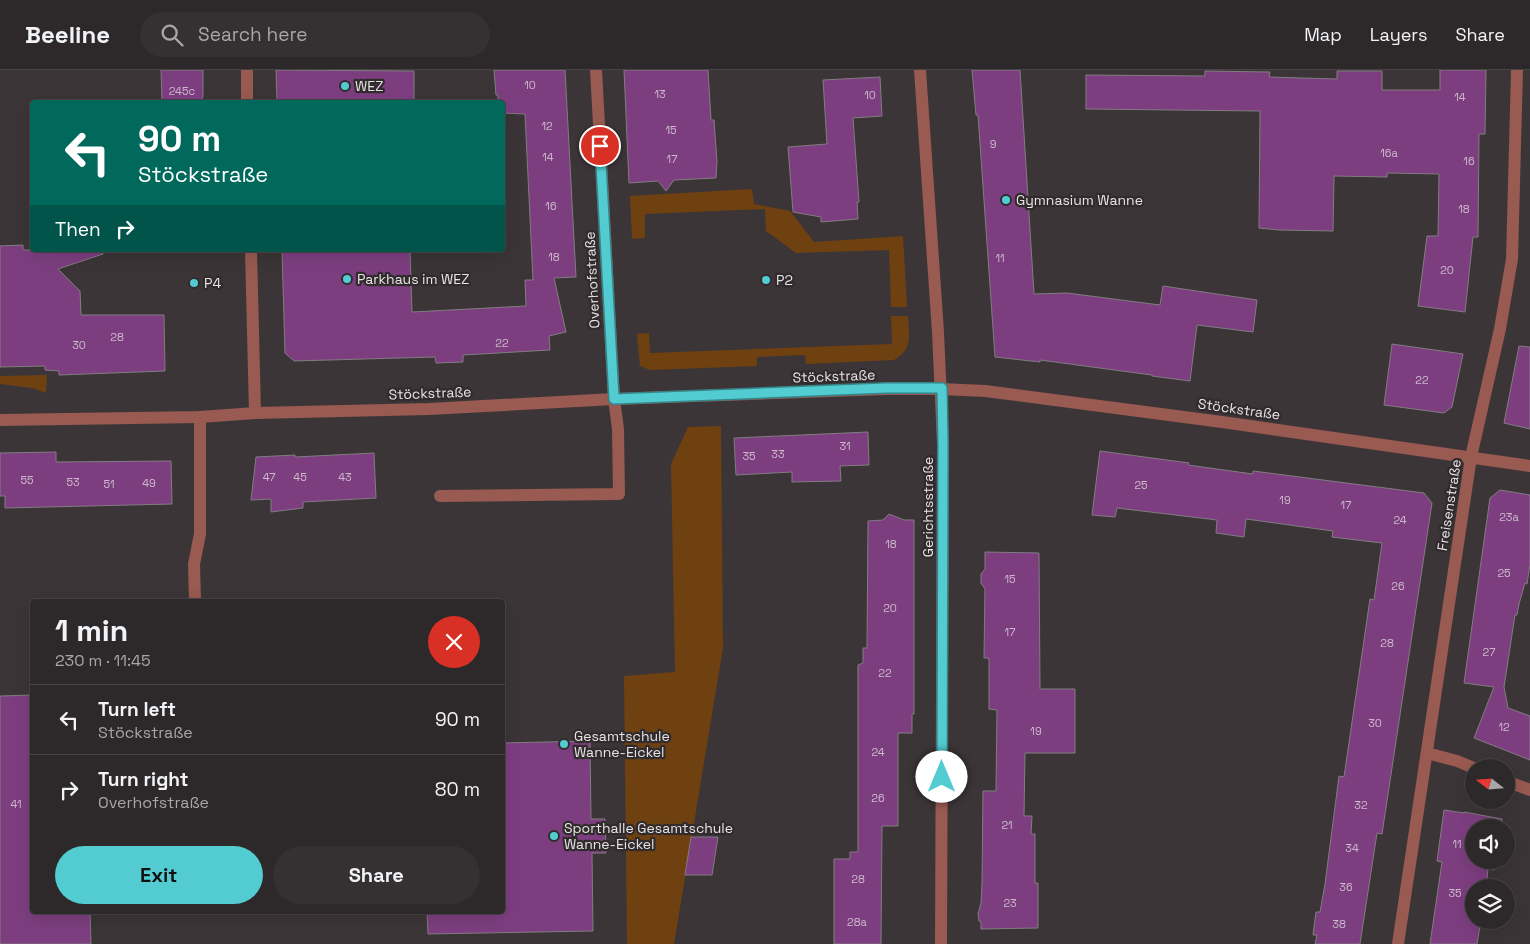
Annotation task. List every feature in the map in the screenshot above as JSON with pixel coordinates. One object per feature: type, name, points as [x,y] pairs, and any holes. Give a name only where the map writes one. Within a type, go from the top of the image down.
[{"type":"street","points":[[247,70],[247,100]]},
{"type":"street","name":"Overhofstraße","points":[[440,496],[619,494],[618,430],[614,399],[596,70]]},
{"type":"street","name":"Gerichtsstraße","points":[[920,70],[942,388],[941,944]]},
{"type":"street","name":"Freisenstraße","points":[[1398,944],[1471,457],[1500,329],[1512,259],[1517,70]]},
{"type":"street","points":[[251,252],[255,414]]},
{"type":"street","name":"Stöckstraße","points":[[0,420],[200,417],[429,409],[886,388],[942,388],[995,392],[1530,466]]},
{"type":"street","points":[[195,599],[194,564],[200,534],[200,417]]},
{"type":"street","points":[[1427,754],[1465,765]]},
{"type":"street","points":[[1515,784],[1530,790]]},
{"type":"shaded area","points":[[752,189],[754,204],[790,211],[814,242],[903,236],[907,307],[891,307],[889,250],[796,253],[766,231],[765,209],[645,214],[645,238],[632,239],[630,196]]},
{"type":"shaded area","points":[[891,316],[908,316],[909,341],[904,352],[894,360],[806,364],[805,355],[757,357],[757,366],[650,370],[640,366],[637,334],[649,333],[650,353],[892,344]]},
{"type":"shaded area","points":[[47,375],[46,393],[32,388],[0,384],[0,376]]},
{"type":"shaded area","points":[[721,426],[723,648],[674,944],[627,944],[624,676],[675,672],[671,464],[688,427]]},
{"type":"building","points":[[161,70],[203,70],[202,100],[162,100]]},
{"type":"building","name":"WEZ","points":[[276,70],[414,71],[414,100],[277,100]]},
{"type":"building","points":[[494,70],[565,70],[576,277],[554,278],[566,332],[549,336],[550,350],[463,355],[463,362],[436,363],[435,357],[294,361],[285,353],[282,252],[410,252],[412,312],[526,306],[525,280],[533,280],[525,114],[505,113],[505,100],[498,100],[498,95],[496,95]]},
{"type":"building","points":[[624,70],[708,70],[711,120],[714,120],[717,162],[716,178],[674,180],[666,191],[658,181],[629,183]]},
{"type":"building","name":"Gymnasium Wanne","points":[[972,70],[1020,70],[1034,294],[1067,293],[1160,305],[1163,286],[1257,300],[1253,332],[1197,325],[1190,381],[1040,360],[1040,362],[995,357],[978,115],[976,115]]},
{"type":"building","points":[[1440,70],[1486,70],[1485,134],[1479,134],[1478,237],[1473,237],[1465,312],[1418,306],[1427,236],[1438,236],[1439,174],[1387,173],[1387,177],[1334,176],[1333,231],[1259,228],[1260,111],[1086,109],[1086,75],[1205,76],[1205,71],[1270,72],[1269,77],[1337,79],[1337,71],[1382,71],[1382,90],[1440,90]]},
{"type":"building","points":[[880,77],[882,116],[853,118],[859,202],[857,202],[858,219],[821,222],[821,217],[793,212],[788,147],[827,144],[823,80]]},
{"type":"building","points":[[23,245],[23,250],[30,250],[30,252],[102,252],[103,254],[58,269],[80,291],[81,315],[164,315],[165,371],[59,375],[59,371],[45,370],[45,366],[0,367],[0,246]]},
{"type":"building","points":[[1392,344],[1463,354],[1452,407],[1444,413],[1384,405]]},
{"type":"building","points":[[1519,346],[1530,347],[1530,429],[1504,423]]},
{"type":"building","points":[[868,432],[869,465],[840,466],[841,481],[792,482],[792,472],[736,475],[734,438]]},
{"type":"building","points":[[1100,451],[1253,474],[1253,471],[1424,493],[1432,503],[1382,834],[1377,833],[1360,944],[1315,944],[1317,935],[1313,935],[1316,912],[1320,912],[1325,884],[1339,776],[1344,777],[1370,599],[1374,600],[1382,543],[1332,537],[1333,531],[1246,519],[1244,537],[1216,533],[1217,520],[1117,508],[1115,517],[1092,515]]},
{"type":"building","points":[[56,452],[56,462],[171,461],[172,504],[5,508],[5,496],[0,496],[0,453]]},
{"type":"building","points":[[374,453],[376,498],[303,502],[303,508],[271,512],[271,499],[251,500],[256,457]]},
{"type":"building","points":[[1500,490],[1530,495],[1530,564],[1527,584],[1525,583],[1517,615],[1515,615],[1504,687],[1508,708],[1530,716],[1530,760],[1474,738],[1494,687],[1464,683],[1490,498]]},
{"type":"building","points":[[889,514],[904,520],[914,520],[914,714],[912,714],[912,733],[898,733],[898,826],[882,826],[881,944],[834,944],[834,859],[850,859],[850,852],[858,852],[858,665],[863,663],[863,648],[867,648],[868,521],[883,520]]},
{"type":"building","points":[[985,552],[1039,553],[1040,689],[1075,689],[1075,753],[1025,753],[1024,816],[1032,816],[1031,834],[1035,834],[1035,883],[1038,883],[1038,928],[981,929],[978,914],[981,903],[982,883],[983,791],[996,791],[997,710],[989,709],[989,658],[984,658],[985,589],[981,583],[981,574],[985,569]]},
{"type":"building","points":[[30,695],[30,914],[90,914],[91,944],[0,944],[0,696]]},
{"type":"building","name":"Sporthalle Gesamtschule Wanne-Eickel","points":[[590,741],[591,819],[605,819],[606,853],[592,853],[593,931],[428,934],[427,914],[505,914],[505,743]]},
{"type":"building","points":[[1444,810],[1502,819],[1465,819],[1465,869],[1488,869],[1487,879],[1465,879],[1465,929],[1480,929],[1477,944],[1430,944],[1442,862],[1437,861]]},
{"type":"building","points":[[691,837],[718,837],[712,875],[685,875]]},
{"type":"place","name":"WEZ","points":[[345,86]]},
{"type":"place","name":"Gymnasium Wanne","points":[[1006,200]]},
{"type":"place","name":"Parkhaus im WEZ","points":[[347,279]]},
{"type":"place","name":"P2","points":[[766,280]]},
{"type":"place","name":"P4","points":[[194,283]]},
{"type":"place","name":"Gesamtschule Wanne-Eickel","points":[[564,744]]},
{"type":"place","name":"Sporthalle Gesamtschule Wanne-Eickel","points":[[554,836]]},
{"type":"route","points":[[600,146],[614,399],[886,388],[942,388],[942,777]]}]
